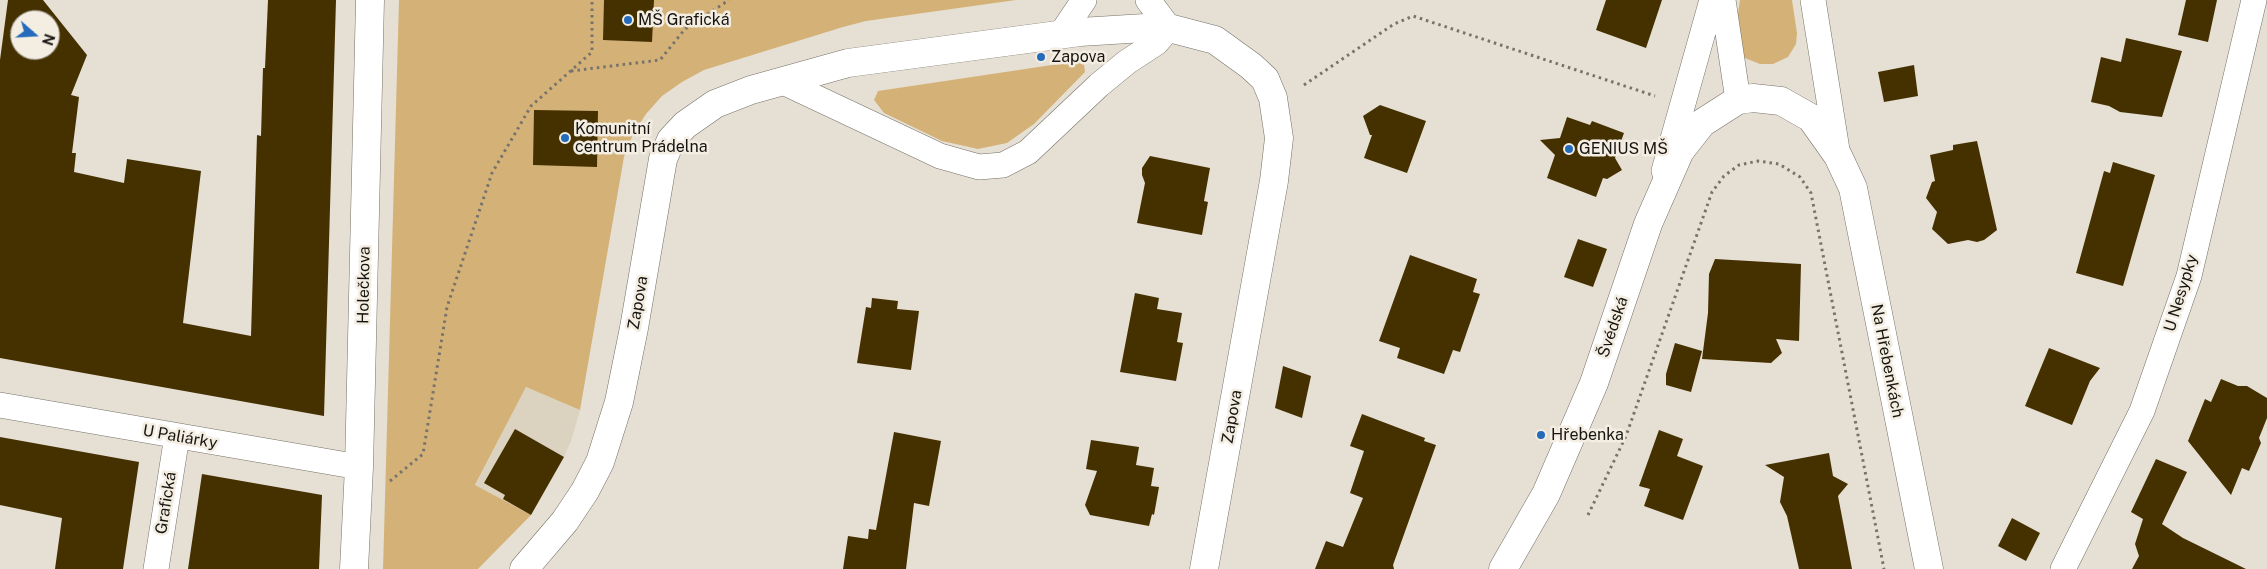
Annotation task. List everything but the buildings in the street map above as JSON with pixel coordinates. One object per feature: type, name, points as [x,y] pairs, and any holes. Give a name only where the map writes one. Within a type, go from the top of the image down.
[{"type":"street","name":"Holečkova","points":[[354,569],[359,467],[370,0]]},
{"type":"street","points":[[1060,34],[1084,0]]},
{"type":"street","points":[[782,82],[940,156],[978,168],[1003,166],[1028,152],[1099,85],[1156,43],[1169,28],[1148,0]]},
{"type":"street","points":[[1648,224],[1712,0]]},
{"type":"street","points":[[1723,0],[1738,100]]},
{"type":"street","name":"Na Hřebenkách","points":[[1813,0],[1838,156]]},
{"type":"street","name":"U Nesypky","points":[[2063,569],[2142,411],[2189,276],[2254,0]]},
{"type":"street","name":"Zapova","points":[[524,569],[565,521],[585,491],[600,462],[619,402],[634,328],[663,159],[672,140],[685,125],[715,104],[751,90],[848,63],[1060,34],[1169,28],[1215,40],[1251,66],[1265,79],[1273,98],[1279,138],[1274,181],[1204,569]]},
{"type":"street","name":"Na Hřebenkách","points":[[1738,100],[1753,98],[1781,101],[1811,118],[1838,156],[1853,188],[1929,569]]},
{"type":"street","name":"Švédská","points":[[1503,569],[1546,494],[1594,383],[1648,224],[1680,151],[1702,123],[1738,100]]},
{"type":"street","name":"U Paliárky","points":[[0,405],[359,467]]},
{"type":"street","name":"Grafická","points":[[156,569],[176,436]]},
{"type":"path","points":[[388,482],[423,454],[447,306],[492,173],[531,106],[592,52],[592,0]]},
{"type":"path","points":[[571,71],[660,60],[685,29],[729,0]]},
{"type":"path","points":[[1304,85],[1394,24],[1413,16],[1661,99]]},
{"type":"path","points":[[1588,515],[1626,436],[1712,192],[1724,176],[1739,165],[1758,161],[1779,164],[1800,177],[1810,193],[1884,569]]},
{"type":"shaded area","points":[[399,0],[1016,0],[866,21],[843,27],[704,70],[662,96],[646,114],[633,134],[624,157],[580,410],[526,387],[475,485],[531,515],[478,569],[383,569]]},
{"type":"shaded area","points":[[1740,0],[1792,0],[1797,33],[1796,44],[1788,57],[1773,64],[1760,64],[1742,57],[1734,40]]},
{"type":"shaded area","points":[[1072,62],[1084,64],[1085,72],[1034,124],[1007,143],[978,149],[942,141],[884,113],[874,100],[878,91]]},
{"type":"shaded area","points":[[526,387],[580,410],[564,457],[531,515],[475,486]]},
{"type":"place","name":"MŠ Grafická","points":[[628,20]]},
{"type":"place","name":"Zapova","points":[[1041,57]]},
{"type":"place","name":"Komunitní centrum Prádelna","points":[[565,138]]},
{"type":"place","name":"GENIUS MŠ","points":[[1569,149]]},
{"type":"place","name":"Hřebenka","points":[[1541,435]]}]
